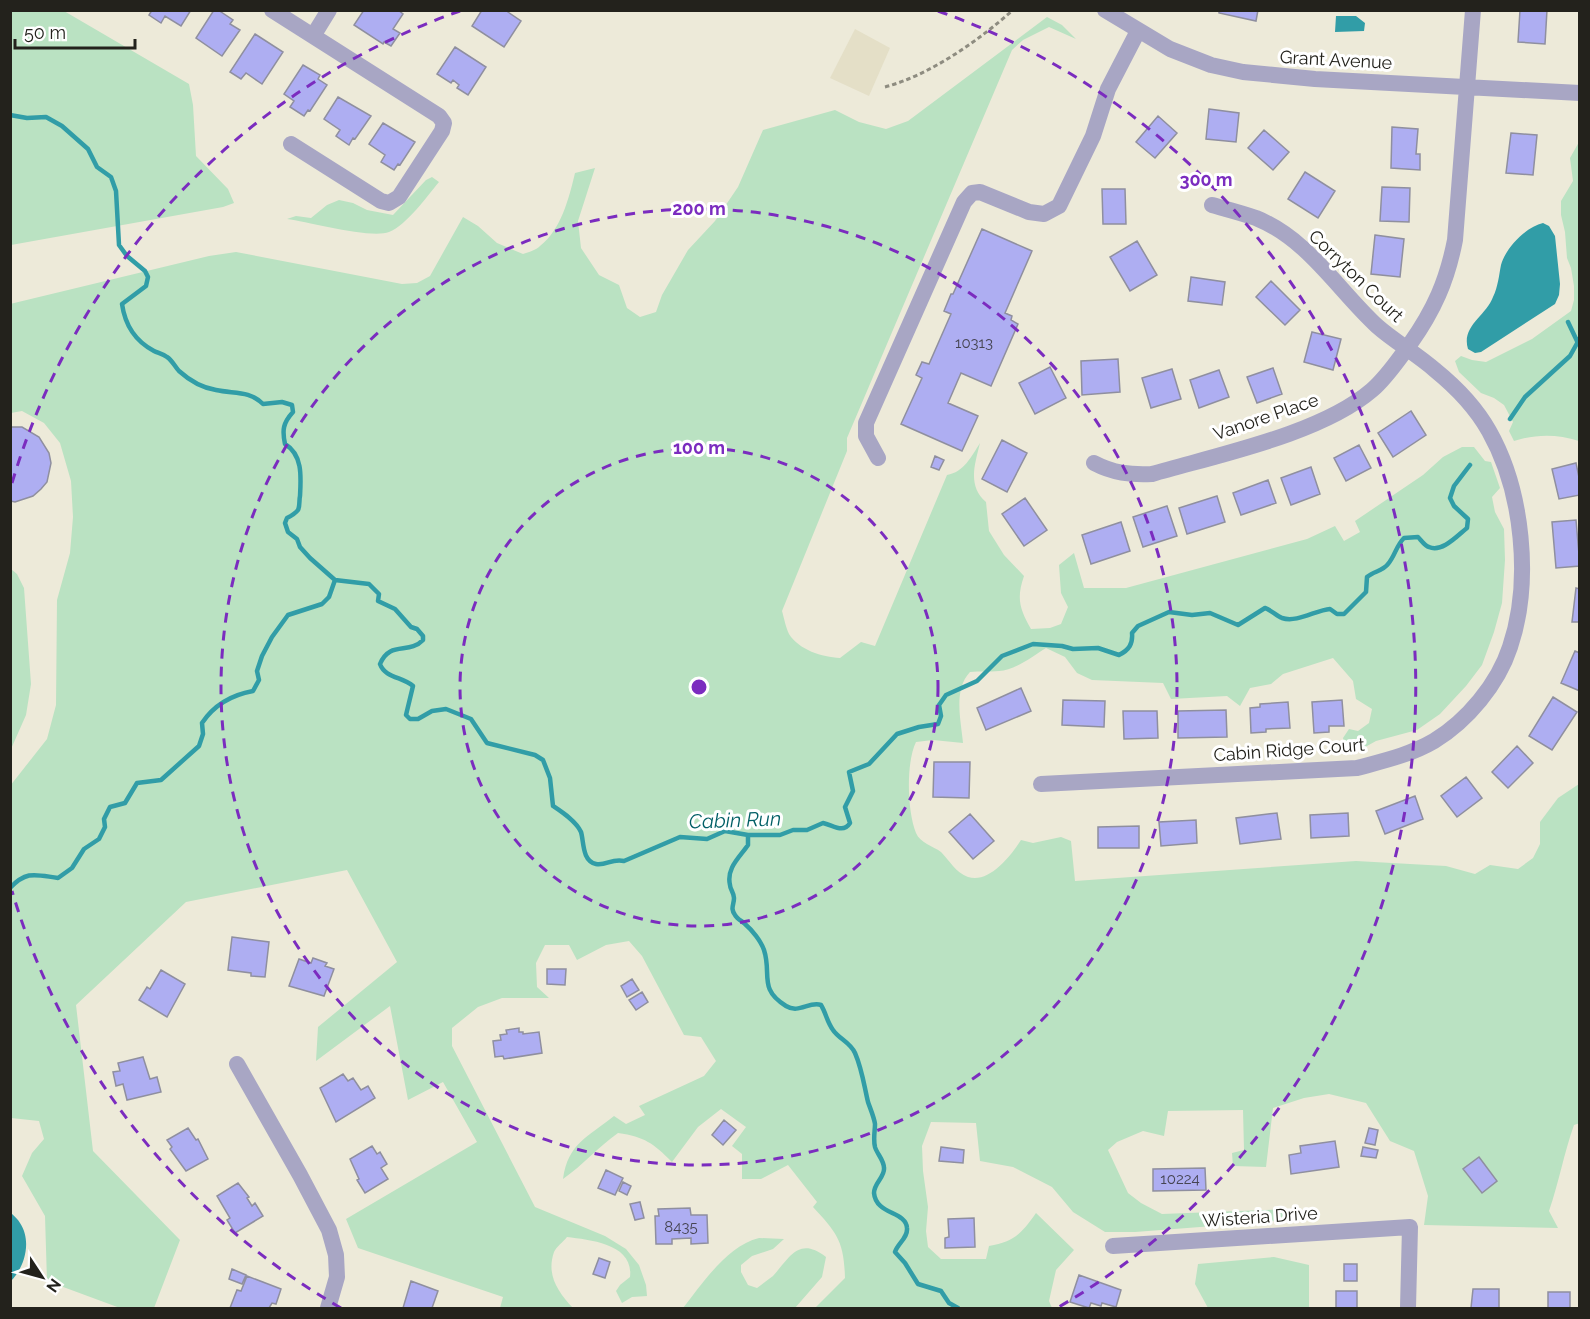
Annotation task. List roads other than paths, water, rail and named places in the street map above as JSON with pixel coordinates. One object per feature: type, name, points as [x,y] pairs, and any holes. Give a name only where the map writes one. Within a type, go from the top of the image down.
[{"type":"street","points":[[272,10],[435,114],[444,123],[442,131],[399,197],[389,203],[381,201],[291,144]]},
{"type":"street","points":[[313,36],[329,10]]},
{"type":"street","name":"Grant Avenue","points":[[1105,10],[1138,31],[1180,53],[1211,65],[1243,72],[1316,79],[1580,93]]},
{"type":"street","name":"Vanore Place","points":[[1094,463],[1116,472],[1134,475],[1152,474],[1289,434],[1324,419],[1371,391],[1383,380],[1430,313],[1449,269],[1455,240],[1473,10]]},
{"type":"street","points":[[878,458],[866,436],[866,423],[964,202],[972,193],[980,192],[1029,212],[1044,214],[1059,206],[1093,136],[1108,89],[1138,31]]},
{"type":"street","name":"Corryton Court","points":[[1212,205],[1256,218],[1294,242],[1319,262],[1379,327],[1406,349]]},
{"type":"street","name":"Cabin Ridge Court","points":[[1041,784],[1357,768],[1407,754],[1434,741],[1464,718],[1492,684],[1510,648],[1521,597],[1522,560],[1516,510],[1507,471],[1488,430],[1475,410],[1454,386],[1406,349]]},
{"type":"street","points":[[237,1065],[329,1230],[336,1255],[337,1277],[328,1308]]},
{"type":"street","name":"Wisteria Drive","points":[[1113,1246],[1410,1227],[1408,1308]]},
{"type":"water","points":[[1336,16],[1356,16],[1365,23],[1364,31],[1335,32]]},
{"type":"water","points":[[1543,223],[1549,226],[1555,236],[1560,284],[1555,304],[1481,352],[1475,353],[1468,349],[1468,334],[1490,304],[1507,251],[1524,233]]},
{"type":"water","points":[[11,1213],[24,1230],[26,1246],[20,1269],[11,1281]]},
{"type":"waterway","name":"Cabin Run","points":[[10,115],[27,118],[46,117],[62,126],[88,149],[97,167],[111,177],[116,191],[119,245],[127,256],[145,271],[148,277],[146,286],[122,304],[128,325],[136,337],[147,347],[169,358],[183,374],[201,385],[216,390],[247,394],[263,404],[282,402],[292,405],[293,412],[285,423],[284,435],[285,444],[298,460],[300,489],[298,510],[287,518],[285,523],[288,532],[297,539],[300,547],[310,558],[335,580],[369,584],[379,594],[378,601],[395,609],[411,627],[417,629],[423,636],[423,640],[412,647],[389,652],[380,664],[382,669],[390,675],[413,686],[406,715],[410,719],[418,719],[432,711],[446,709],[471,719],[487,743],[535,755],[543,760],[550,778],[553,806],[569,817],[579,828],[584,851],[588,859],[596,864],[616,860],[624,861],[680,837],[707,839],[725,831],[748,835],[780,835],[793,830],[807,830],[823,823],[844,828],[850,823],[845,807],[853,791],[849,772],[869,764],[897,734],[938,724],[941,716],[939,705],[946,695],[977,681],[1002,656],[1033,644],[1073,649],[1098,648],[1119,655],[1130,646],[1132,633],[1138,626],[1169,612],[1192,615],[1210,613],[1238,625],[1265,608],[1288,619],[1300,618],[1330,609],[1337,614],[1344,614],[1366,592],[1367,577],[1386,566],[1404,538],[1418,537],[1428,546],[1439,548],[1467,528],[1468,519],[1454,506],[1450,498],[1454,486],[1470,465]]},
{"type":"waterway","points":[[1568,322],[1577,341]]},
{"type":"waterway","name":"Cabin Run","points":[[1510,419],[1525,397],[1570,356],[1580,338]]},
{"type":"waterway","points":[[10,888],[27,876],[58,878],[72,868],[84,849],[99,839],[110,807],[125,803],[137,783],[161,780],[199,746],[203,734],[202,723],[212,711],[230,698],[253,691],[259,680],[257,671],[262,656],[288,615],[322,604],[329,597],[335,580]]},
{"type":"waterway","points":[[748,835],[748,845],[734,863],[730,873],[734,913],[759,939],[763,947],[769,987],[777,1000],[795,1009],[821,1005],[833,1030],[853,1049],[875,1124],[875,1147],[884,1165],[883,1174],[874,1189],[876,1200],[885,1209],[902,1218],[907,1228],[906,1235],[895,1252],[918,1284],[941,1291],[949,1303],[958,1308]]}]
